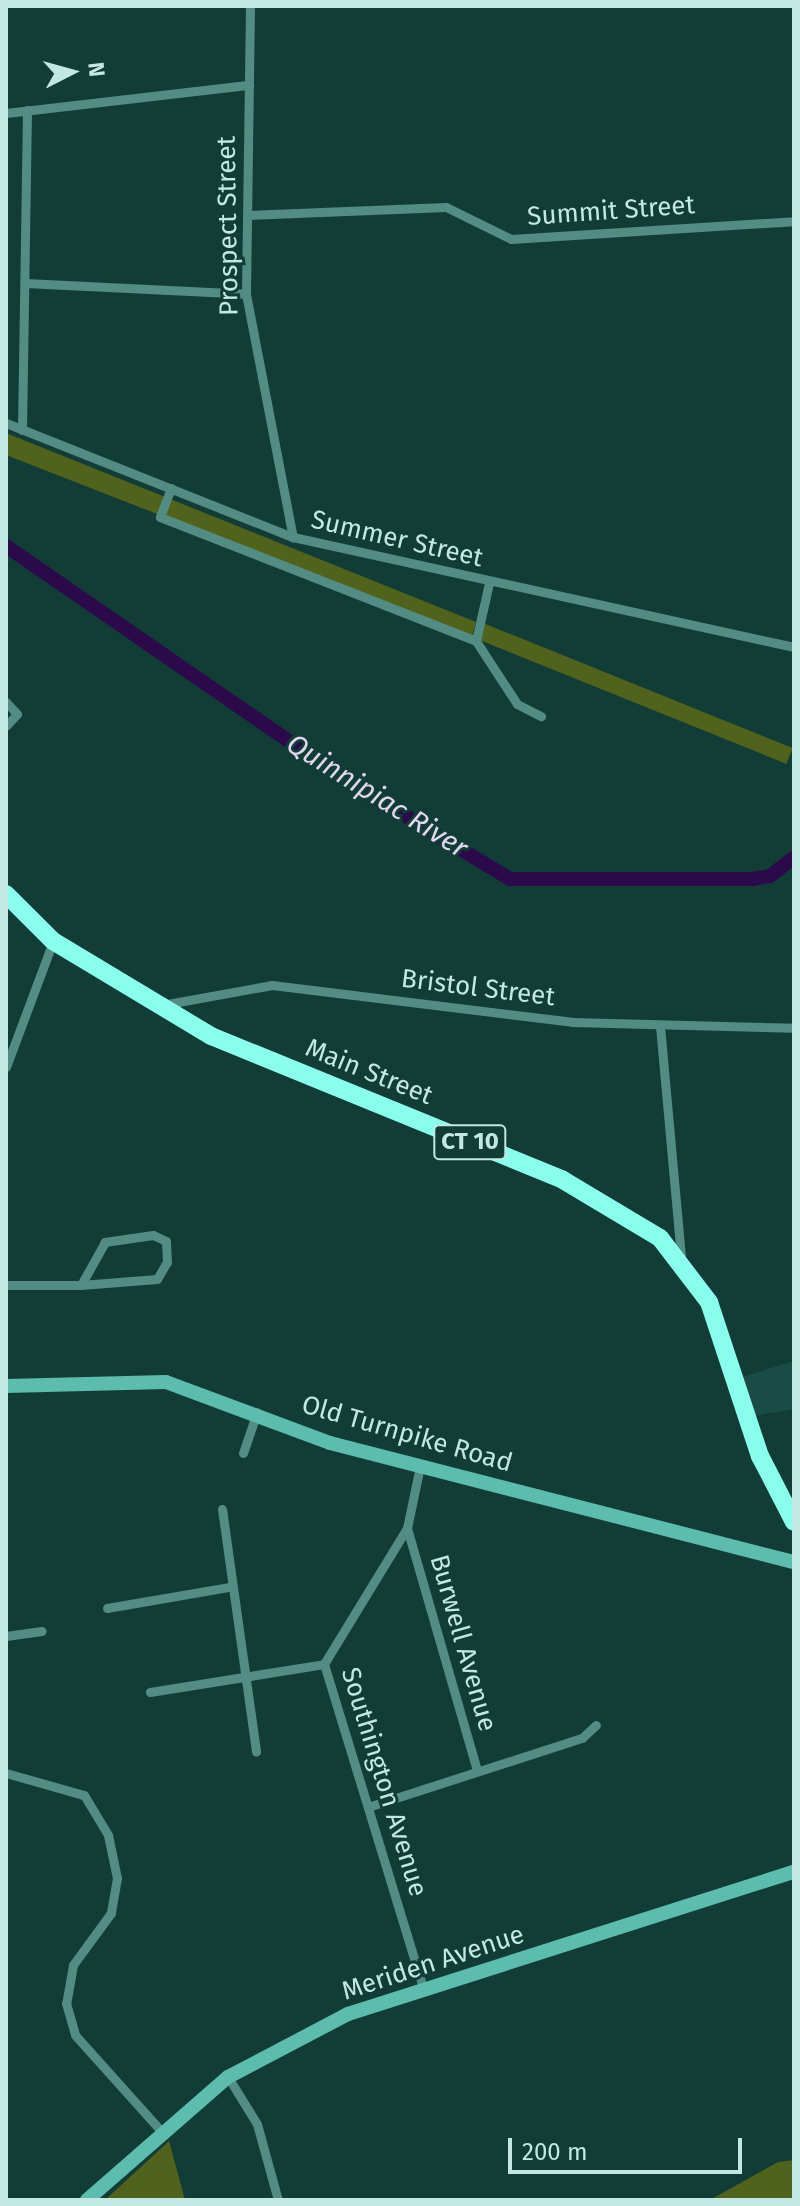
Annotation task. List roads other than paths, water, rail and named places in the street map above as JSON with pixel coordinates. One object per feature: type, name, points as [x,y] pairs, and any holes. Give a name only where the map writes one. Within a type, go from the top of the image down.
[{"type":"highway","name":"Main Street","points":[[6,894],[53,941],[211,1036],[563,1180],[660,1238],[681,1259],[709,1302],[760,1456],[794,1522]]},
{"type":"main road","name":"Old Turnpike Road","points":[[6,1386],[166,1382],[257,1412],[330,1443],[794,1562]]},
{"type":"main road","name":"Meriden Avenue","points":[[87,2200],[228,2077],[348,2014],[794,1872]]},
{"type":"street","name":"Prospect Street","points":[[250,6],[246,294],[293,537]]},
{"type":"street","points":[[6,113],[249,85]]},
{"type":"street","points":[[22,430],[27,110]]},
{"type":"street","name":"Summit Street","points":[[248,215],[446,207],[511,239],[794,221]]},
{"type":"street","points":[[25,283],[246,294]]},
{"type":"street","name":"Summer Street","points":[[6,423],[293,537],[489,583],[794,647]]},
{"type":"street","points":[[171,488],[160,517],[476,641],[517,704],[541,716]]},
{"type":"street","points":[[476,641],[489,583]]},
{"type":"street","points":[[6,702],[17,714],[6,726]]},
{"type":"street","points":[[6,1067],[53,941]]},
{"type":"street","name":"Bristol Street","points":[[158,1006],[272,985],[660,1026],[794,1028]]},
{"type":"street","points":[[660,1026],[681,1259]]},
{"type":"street","points":[[6,1285],[81,1285],[157,1279],[167,1262],[166,1241],[153,1235],[105,1242],[81,1285]]},
{"type":"street","points":[[243,1453],[257,1412]]},
{"type":"street","name":"Southington Avenue","points":[[420,1466],[407,1528],[324,1664],[371,1806],[423,1988]]},
{"type":"street","points":[[222,1509],[228,1587],[256,1752]]},
{"type":"street","name":"Burwell Avenue","points":[[407,1528],[477,1770]]},
{"type":"street","points":[[107,1608],[228,1587]]},
{"type":"street","points":[[6,1636],[42,1631]]},
{"type":"street","points":[[150,1692],[324,1664]]},
{"type":"street","points":[[371,1806],[582,1738],[596,1725]]},
{"type":"street","points":[[6,1773],[84,1795],[108,1835],[117,1878],[111,1913],[73,1965],[66,2003],[75,2035],[163,2133]]},
{"type":"street","points":[[228,2077],[257,2124],[278,2200]]},
{"type":"waterway","name":"Quinnipiac River","points":[[6,546],[335,773],[510,879],[752,879],[770,876],[794,857]]}]
